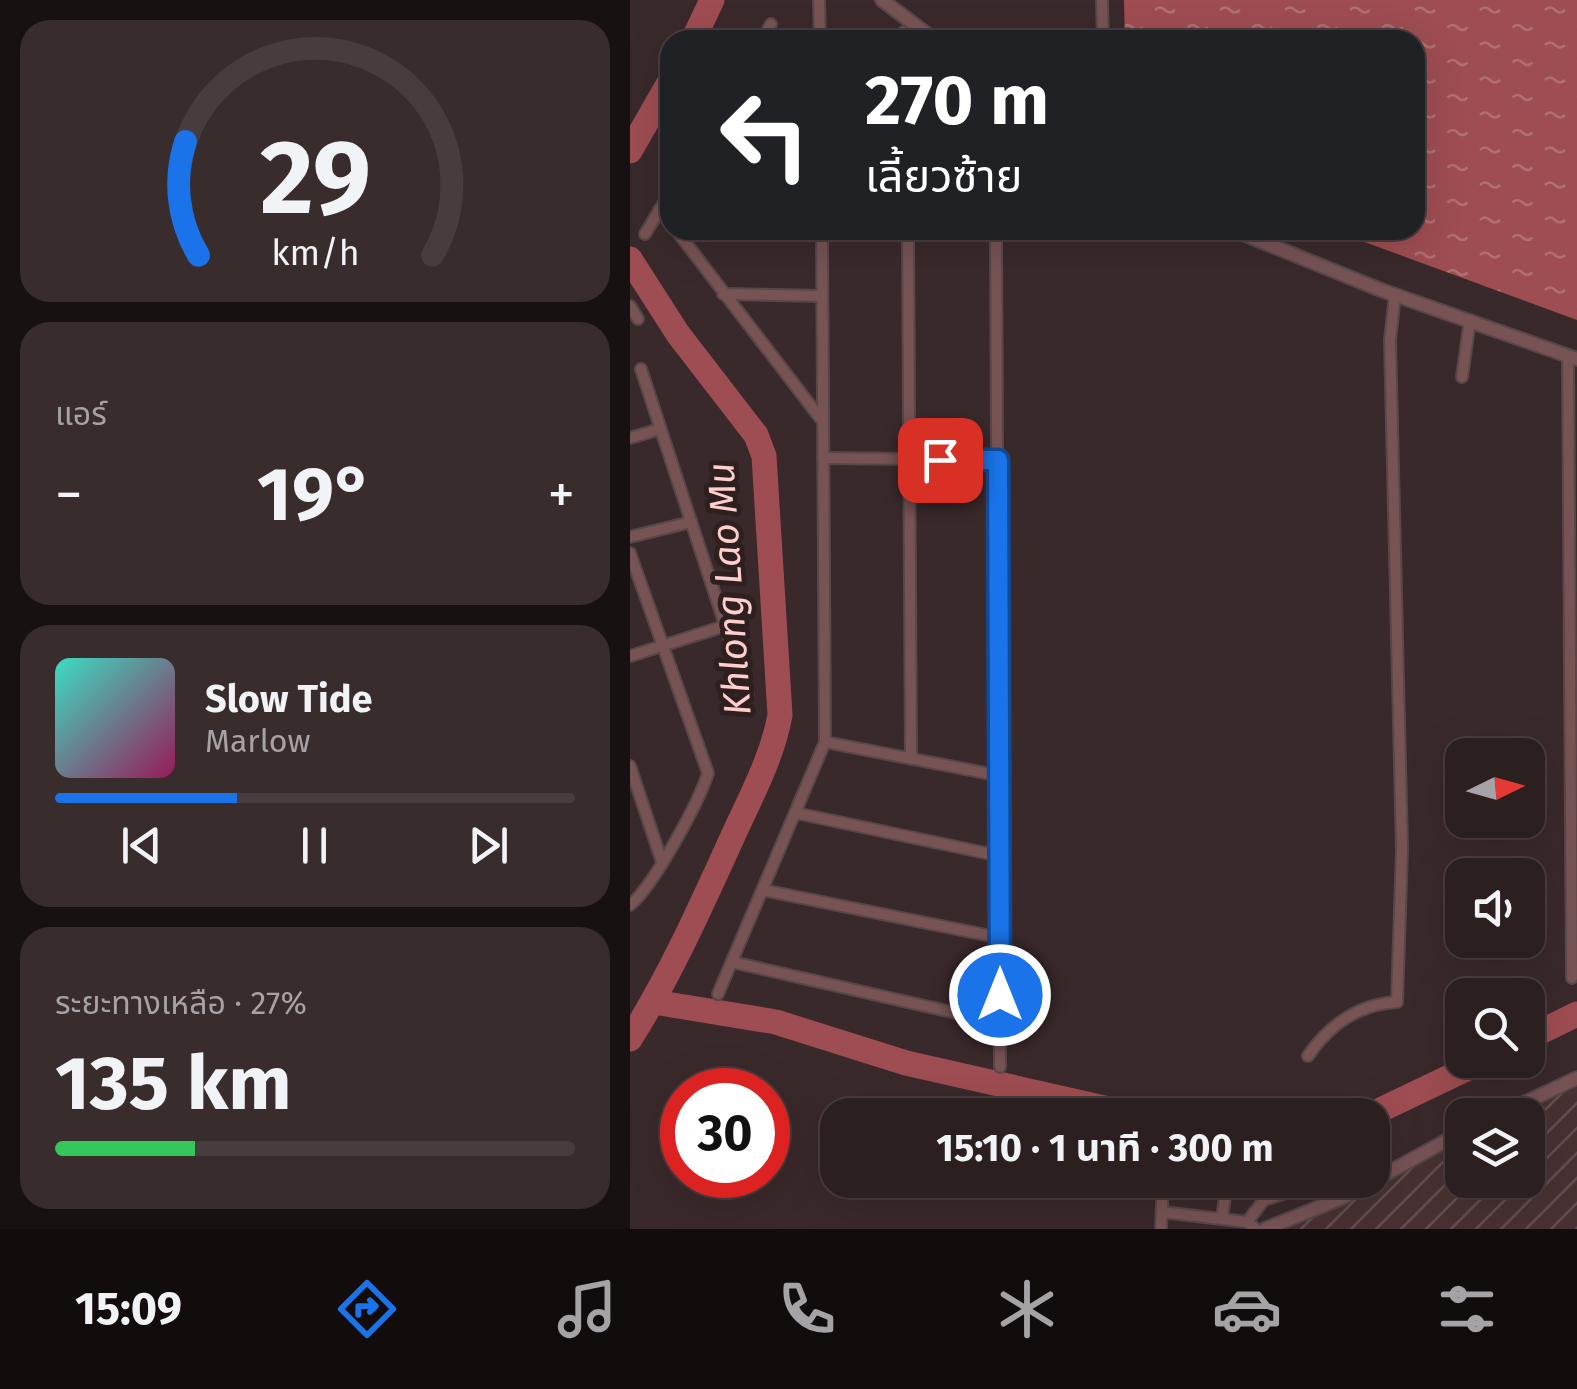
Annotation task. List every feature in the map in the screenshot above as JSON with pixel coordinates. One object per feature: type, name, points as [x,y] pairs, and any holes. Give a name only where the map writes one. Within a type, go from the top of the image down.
[{"type":"street","points":[[819,0],[820,30]]},
{"type":"street","points":[[882,0],[922,30]]},
{"type":"street","points":[[1102,0],[1102,30]]},
{"type":"street","points":[[768,30],[771,24]]},
{"type":"street","points":[[645,234],[660,222]]},
{"type":"street","points":[[683,240],[820,419]]},
{"type":"street","points":[[718,994],[825,742],[820,419],[822,240]]},
{"type":"street","points":[[908,240],[911,759]]},
{"type":"street","points":[[996,240],[1000,1067]]},
{"type":"street","points":[[1258,240],[1395,295],[1572,357],[1572,978]]},
{"type":"street","points":[[723,294],[822,296]]},
{"type":"street","points":[[1308,1056],[1324,1033],[1347,1017],[1368,1007],[1397,1002],[1402,849],[1390,340],[1395,295]]},
{"type":"street","points":[[630,306],[638,318]]},
{"type":"street","points":[[1462,377],[1470,320]]},
{"type":"street","points":[[641,369],[748,696]]},
{"type":"street","points":[[630,438],[660,429]]},
{"type":"street","points":[[822,458],[998,460]]},
{"type":"street","points":[[630,537],[691,522]]},
{"type":"street","points":[[630,552],[708,773],[701,795],[630,905]]},
{"type":"street","points":[[630,656],[725,626]]},
{"type":"street","points":[[825,742],[1000,776]]},
{"type":"street","points":[[630,766],[661,859]]},
{"type":"street","points":[[796,813],[1000,856]]},
{"type":"street","points":[[763,890],[1000,938]]},
{"type":"street","points":[[732,962],[1000,1023]]},
{"type":"street","points":[[1535,1098],[1577,1078]]},
{"type":"street","points":[[1266,1229],[1342,1198],[1445,1141]]},
{"type":"street","points":[[1161,1229],[1163,1198]]},
{"type":"street","points":[[1222,1219],[1225,1198]]},
{"type":"street","points":[[1162,1212],[1252,1226],[1264,1200],[1270,1198]]},
{"type":"street","points":[[1193,1215],[1193,1229]]},
{"type":"shaded area","points":[[1577,1084],[1577,1229],[1284,1229],[1343,1198],[1390,1198],[1390,1173],[1445,1144],[1445,1198],[1545,1198],[1545,1098]]},
{"type":"water","points":[[1124,0],[1577,0],[1577,320],[1359,240],[1425,240],[1425,30],[1125,30]]},
{"type":"waterway","name":"Khlong Lao Mu","points":[[698,30],[712,0]]},
{"type":"waterway","name":"Khlong Lao Mu","points":[[630,151],[660,98]]},
{"type":"waterway","name":"Khlong Lao Mu","points":[[630,259],[678,334],[756,435],[764,456],[780,715],[766,763],[709,889],[672,966],[630,1039]]},
{"type":"waterway","points":[[654,1002],[776,1022],[906,1063],[1060,1098]]},
{"type":"waterway","points":[[1545,1030],[1577,1014]]},
{"type":"waterway","points":[[1390,1105],[1447,1078]]},
{"type":"route","points":[[940,460],[998,460],[1000,995]]}]
